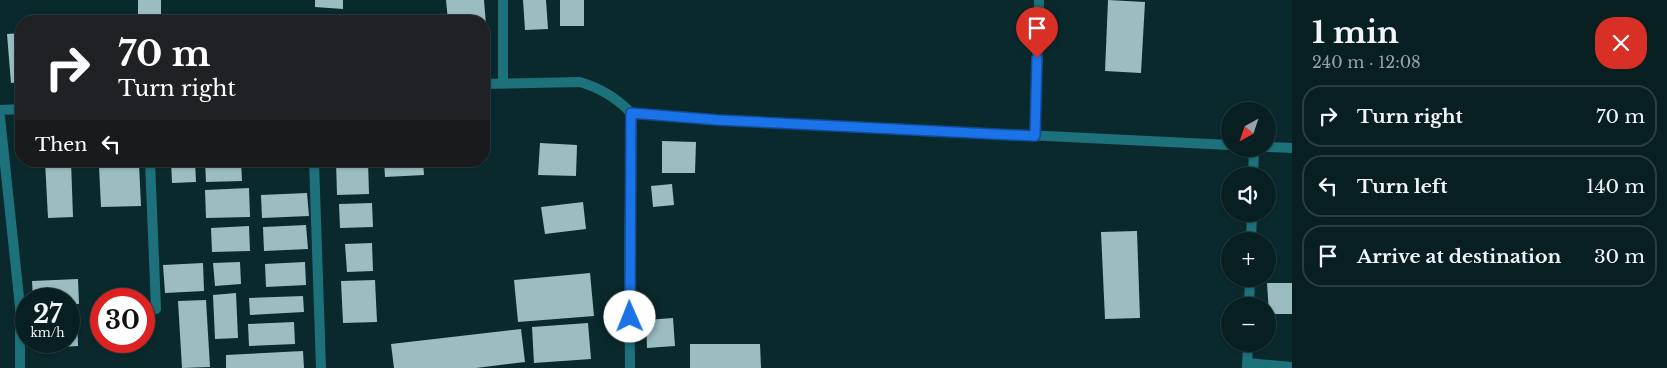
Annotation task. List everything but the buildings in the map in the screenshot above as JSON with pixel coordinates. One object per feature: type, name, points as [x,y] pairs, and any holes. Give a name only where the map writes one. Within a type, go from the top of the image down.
[{"type":"street","points":[[502,83],[503,0]]},
{"type":"street","points":[[1035,136],[1039,0]]},
{"type":"street","points":[[490,84],[580,82],[592,85],[613,97],[631,113],[718,120],[1221,145]]},
{"type":"street","points":[[0,110],[15,109]]},
{"type":"street","points":[[630,368],[631,113]]},
{"type":"street","points":[[0,117],[20,307],[20,368]]},
{"type":"street","points":[[1276,147],[1292,148]]},
{"type":"street","points":[[150,167],[156,309]]},
{"type":"street","points":[[314,167],[320,368]]},
{"type":"street","points":[[1248,352],[1247,366],[1292,368]]},
{"type":"route","points":[[630,317],[631,113],[718,120],[1035,136],[1037,58]]}]
